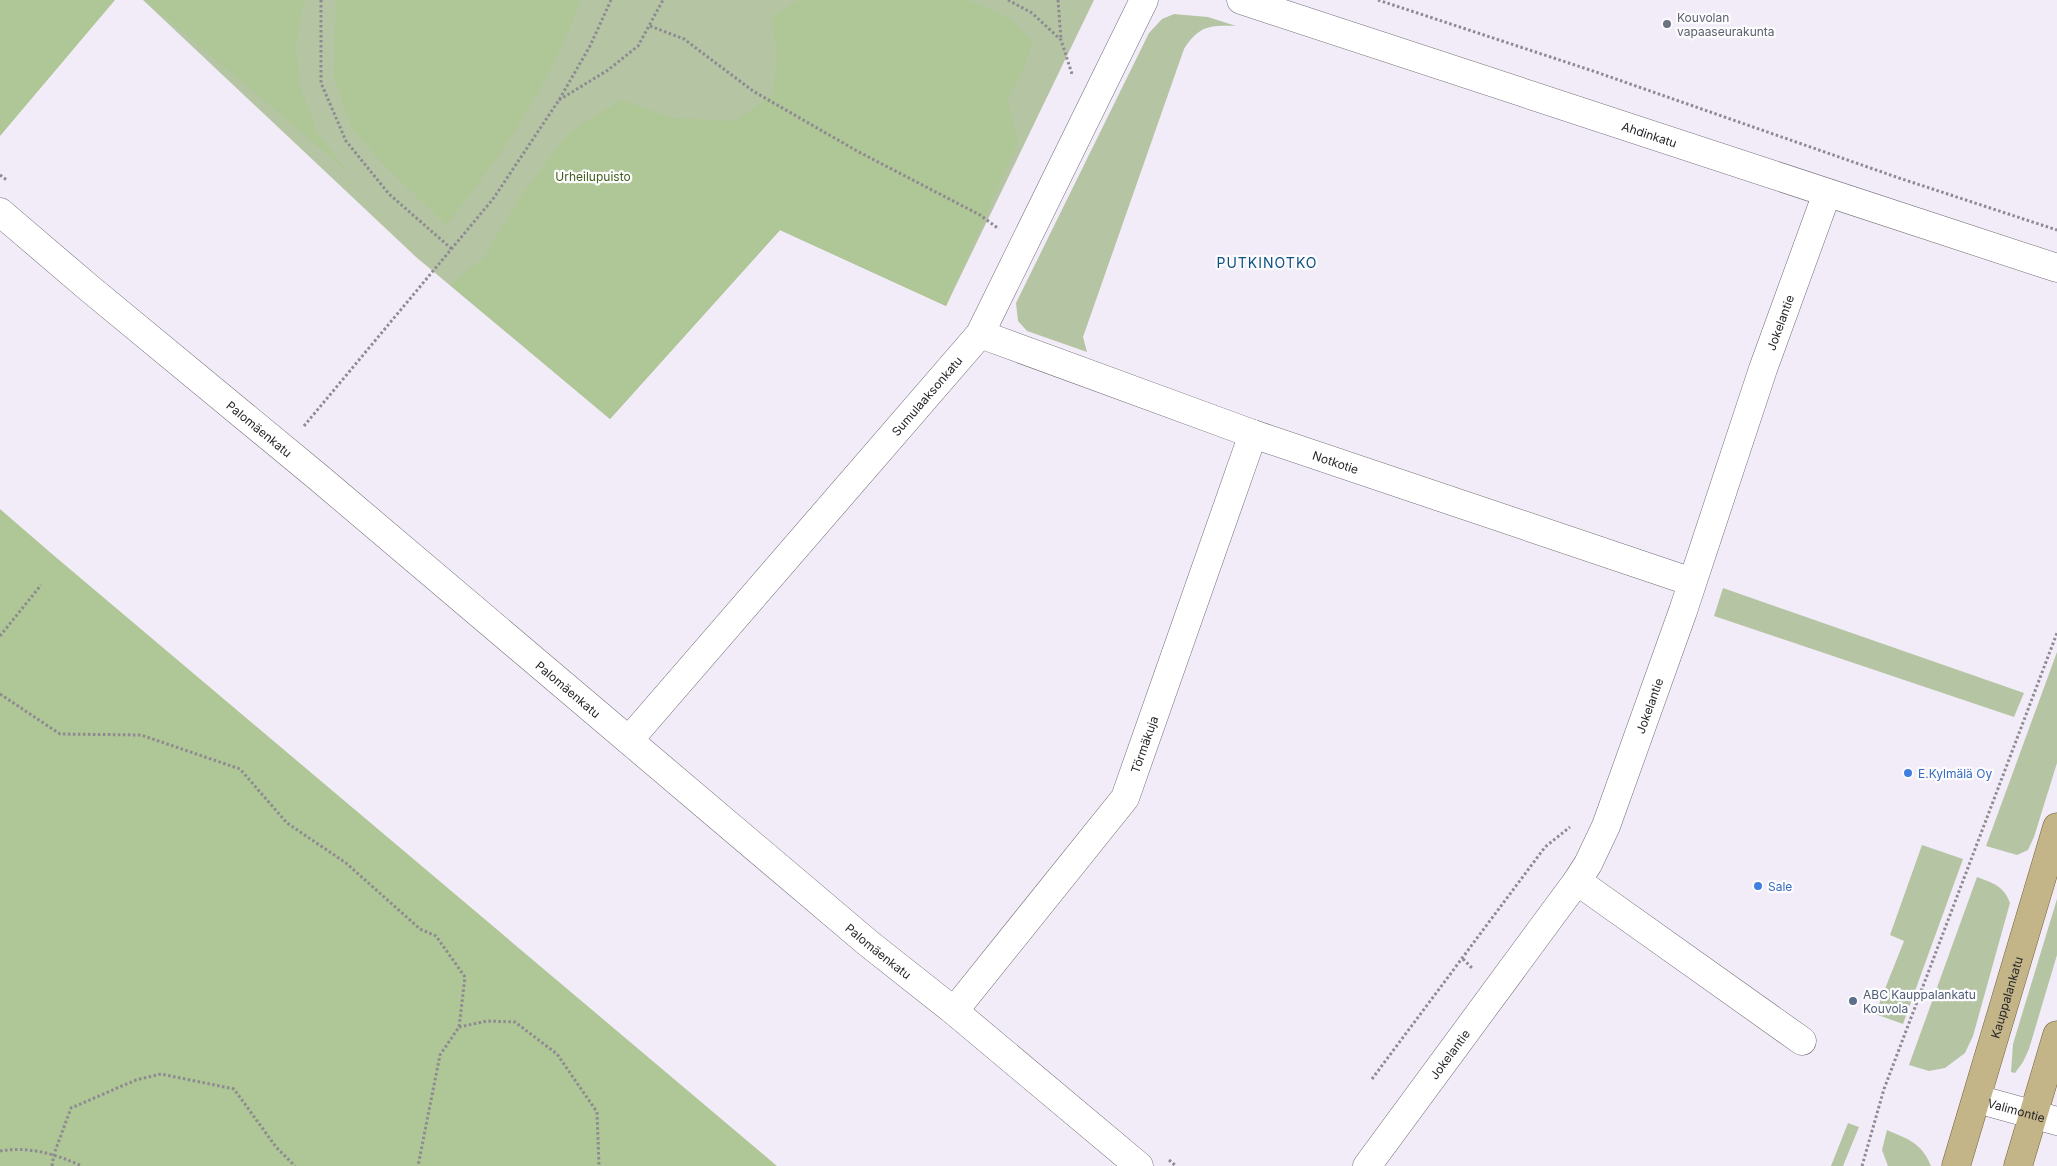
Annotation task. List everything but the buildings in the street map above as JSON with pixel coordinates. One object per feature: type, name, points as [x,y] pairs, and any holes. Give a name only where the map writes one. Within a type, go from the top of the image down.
[{"type":"main road","name":"Kauppalankatu","points":[[1956,1166],[2057,827]]},
{"type":"main road","points":[[2018,1166],[2045,1118],[2057,1035]]},
{"type":"street","name":"Sumulaaksonkatu","points":[[629,740],[980,334],[1144,0]]},
{"type":"street","name":"Ahdinkatu","points":[[1241,0],[2057,268]]},
{"type":"street","name":"Jokelantie","points":[[1367,1166],[1577,881],[1588,864],[1606,826],[1692,582],[1763,369],[1827,193]]},
{"type":"street","name":"Palomäenkatu","points":[[0,212],[89,288],[318,476],[868,943],[954,1011],[1139,1166]]},
{"type":"street","name":"Notkotie","points":[[980,334],[1253,434],[1692,582]]},
{"type":"street","name":"Törmäkuja","points":[[954,1011],[1125,798],[1253,434]]},
{"type":"street","points":[[1577,881],[1802,1041]]},
{"type":"street","name":"Valimontie","points":[[1977,1099],[2045,1118]]},
{"type":"path","points":[[321,0],[321,83],[346,141],[389,194],[452,250]]},
{"type":"path","points":[[301,429],[493,199],[558,100],[590,46],[611,0]]},
{"type":"path","points":[[558,100],[608,70],[638,46],[663,0]]},
{"type":"path","points":[[1008,0],[1032,13],[1061,40]]},
{"type":"path","points":[[1058,0],[1061,40],[1072,74]]},
{"type":"path","points":[[1378,0],[1593,71],[1899,178],[2057,230]]},
{"type":"path","points":[[650,26],[684,39],[753,91],[857,151],[980,215],[999,229]]},
{"type":"path","points":[[1068,83],[1076,66]]},
{"type":"path","points":[[995,238],[1003,221]]},
{"type":"path","points":[[0,636],[41,586]]},
{"type":"path","points":[[1862,1166],[1884,1089],[2057,633]]},
{"type":"path","points":[[0,694],[60,734],[141,736],[240,768],[287,823],[346,863],[420,929],[436,936],[465,977],[459,1026],[440,1055],[418,1166]]},
{"type":"path","points":[[1372,1079],[1545,847],[1575,823]]},
{"type":"path","points":[[459,1026],[486,1021],[515,1022],[557,1054],[597,1112],[599,1166]]},
{"type":"path","points":[[52,1166],[54,1154],[71,1108],[136,1080],[160,1074],[234,1089],[276,1147],[295,1166]]},
{"type":"path","points":[[0,1151],[18,1148],[54,1154],[82,1166]]},
{"type":"green space","points":[[0,0],[115,0],[0,136]]},
{"type":"green space","name":"Urheilupuisto","points":[[143,0],[1094,0],[946,306],[780,230],[610,419],[416,257]]},
{"type":"green space","points":[[145,0],[304,0],[296,47],[300,86],[317,132],[348,172]]},
{"type":"green space","points":[[336,0],[581,0],[554,61],[523,118],[487,172],[446,225],[383,164],[352,129],[334,77]]},
{"type":"green space","points":[[799,0],[969,0],[1009,18],[1033,42],[1022,73],[1007,98],[1018,141],[946,306],[780,230],[610,419],[450,285],[484,257],[520,197],[568,133],[621,100],[673,118],[736,121],[773,93],[777,54],[771,17]]},
{"type":"green space","points":[[1174,14],[1208,17],[1236,26],[1206,28],[1189,41],[1184,49],[1083,337],[1087,352],[1027,331],[1018,321],[1016,303],[1149,33],[1162,19]]},
{"type":"green space","points":[[0,509],[52,554],[777,1166],[0,1166]]},
{"type":"green space","points":[[1723,588],[2024,693],[2014,717],[1714,616]]},
{"type":"green space","points":[[2057,652],[2057,763],[2034,837],[2028,850],[2017,855],[1986,846]]},
{"type":"green space","points":[[1922,845],[1963,859],[1903,1024],[1875,1014],[1904,941],[1890,935]]},
{"type":"green space","points":[[1977,877],[1993,883],[2001,889],[2008,897],[2010,903],[1973,1036],[1965,1053],[1945,1068],[1929,1071],[1909,1065]]},
{"type":"green space","points":[[2057,899],[2057,955],[2029,1049],[2015,1073],[2011,1072],[2013,1044]]},
{"type":"green space","points":[[1848,1123],[1859,1127],[1843,1166],[1831,1166]]},
{"type":"green space","points":[[1887,1130],[1908,1139],[1919,1147],[1931,1166],[1888,1166],[1882,1150]]},
{"type":"place","name":"Kouvolan vapaaseurakunta","points":[[1667,24]]},
{"type":"place","name":"E.Kylmälä Oy","points":[[1908,773]]},
{"type":"place","name":"Sale","points":[[1758,886]]},
{"type":"place","name":"ABC Kauppalankatu Kouvola","points":[[1853,1001]]},
{"type":"district","name":"PUTKINOTKO","points":[[1267,262]]}]
